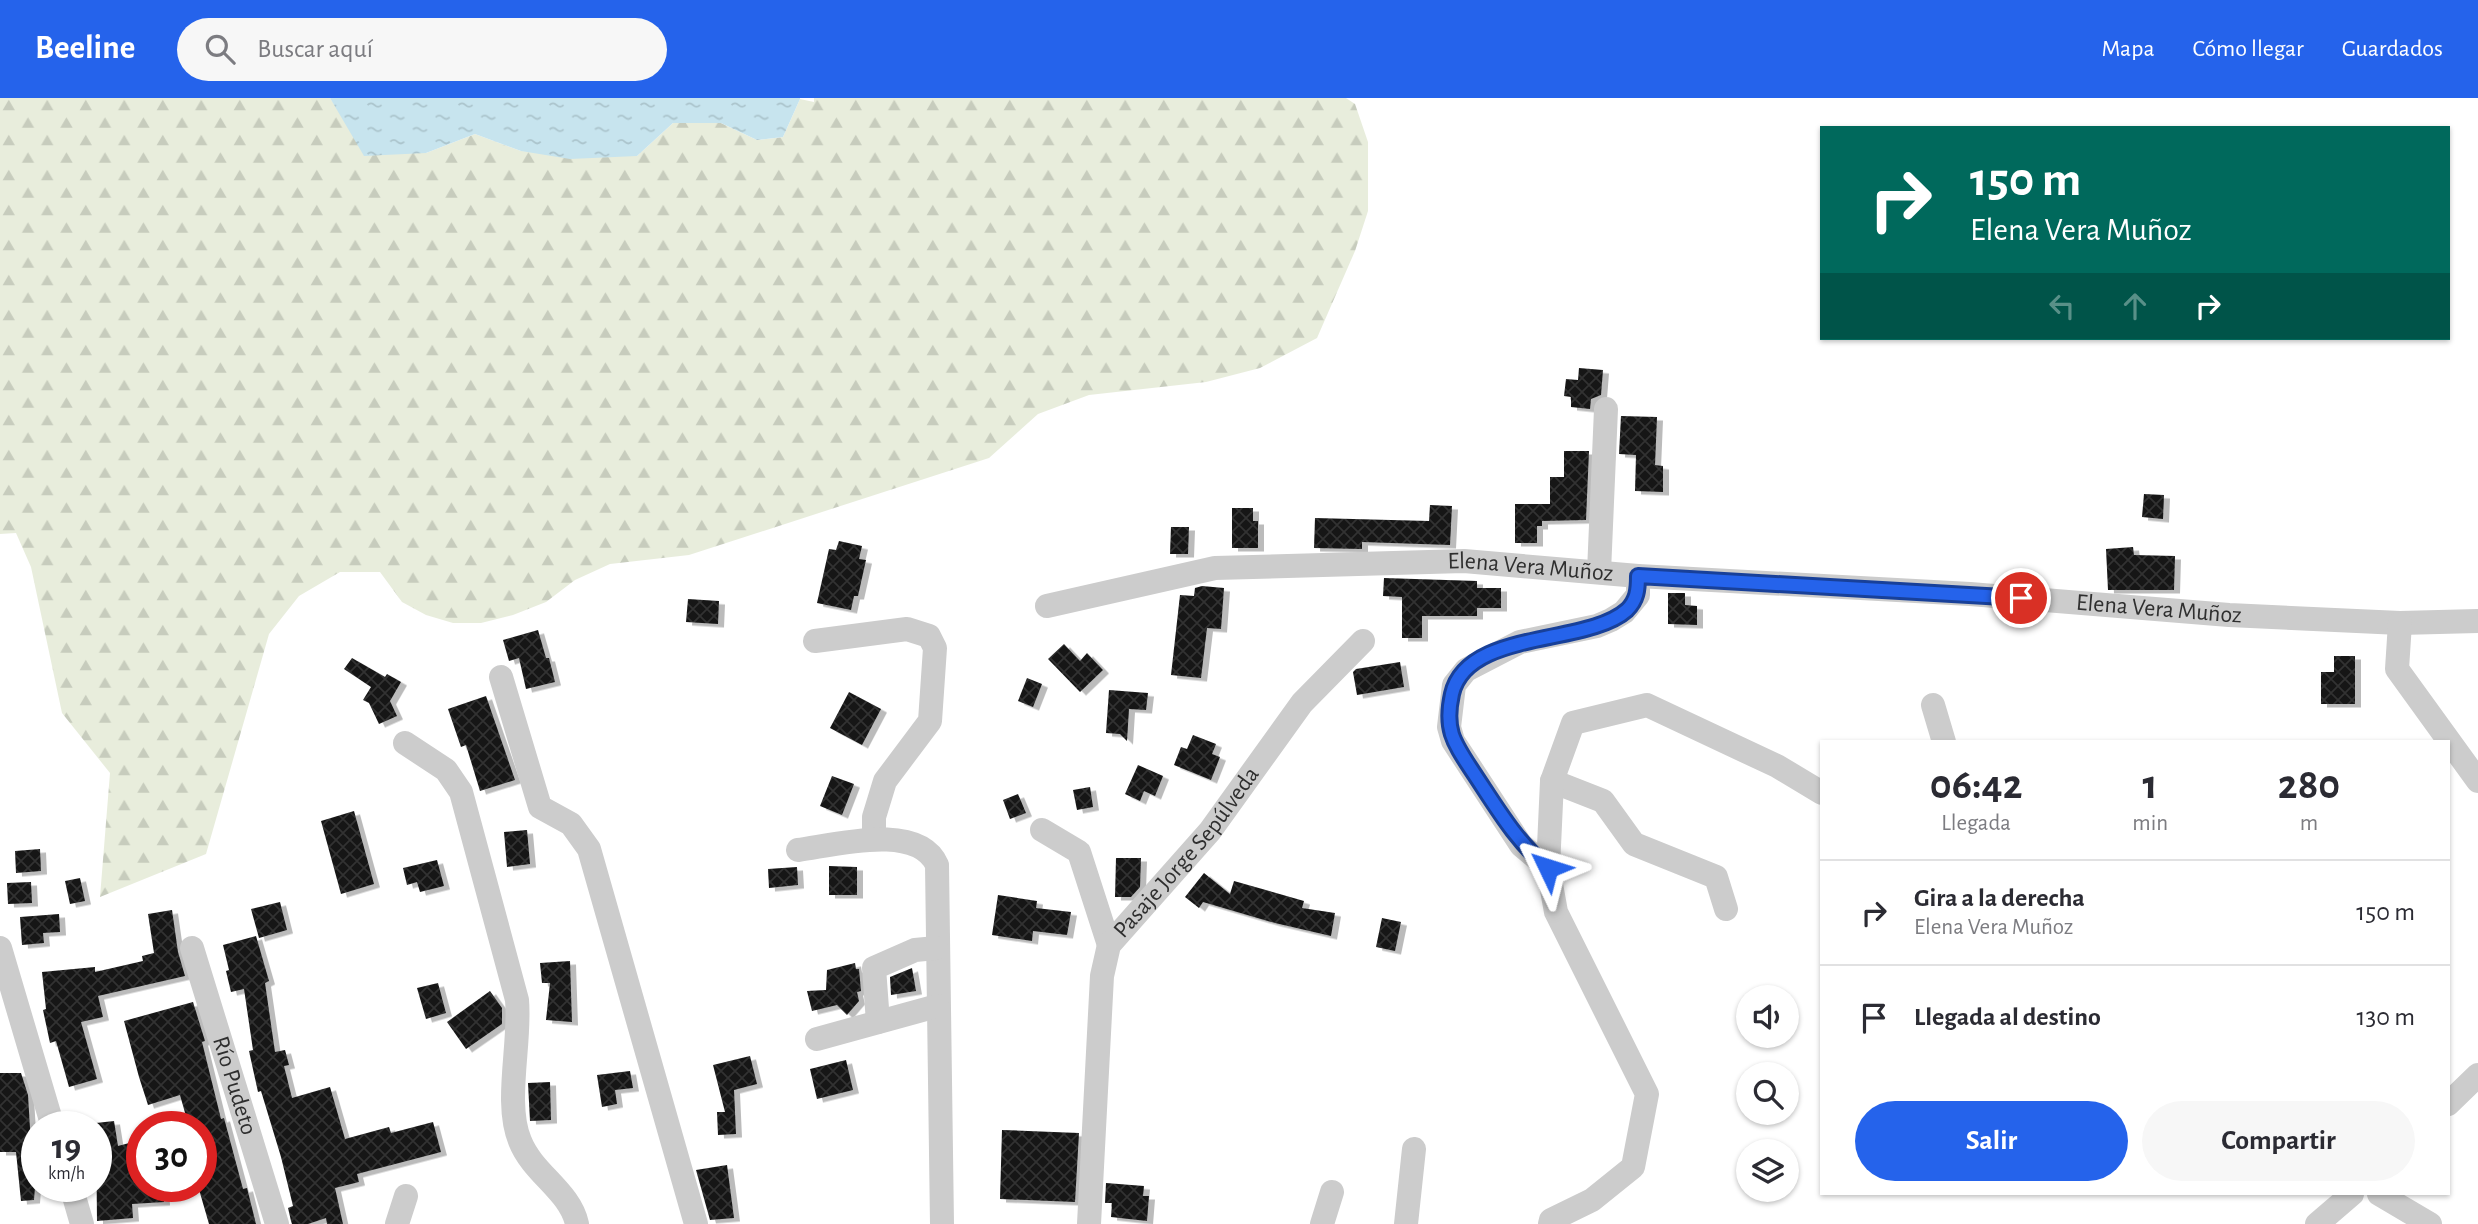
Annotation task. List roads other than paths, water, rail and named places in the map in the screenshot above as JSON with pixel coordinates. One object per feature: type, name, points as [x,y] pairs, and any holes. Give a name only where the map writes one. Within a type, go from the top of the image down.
[{"type":"street","points":[[1599,572],[1606,409]]},
{"type":"street","name":"Elena Vera Muñoz","points":[[1047,606],[1215,568],[1464,561],[1638,576],[1970,594],[2218,615],[2400,623],[2478,621]]},
{"type":"street","points":[[1548,868],[1521,845],[1453,741],[1449,708],[1454,685],[1466,670],[1481,660],[1520,642],[1597,626],[1624,612],[1638,595],[1638,576]]},
{"type":"street","points":[[2400,623],[2397,669],[2448,740]]},
{"type":"street","points":[[815,641],[907,629],[929,636],[935,648],[930,721],[885,781],[874,817],[874,839]]},
{"type":"street","name":"Pasaje Jorge Sepúlveda","points":[[1089,1224],[1102,976],[1109,945],[1210,831],[1302,703],[1363,641]]},
{"type":"street","points":[[500,677],[541,807],[571,824],[589,849],[696,1224]]},
{"type":"street","points":[[1550,1224],[1551,1220],[1592,1200],[1633,1167],[1647,1094],[1556,912],[1548,868],[1552,781],[1573,723],[1647,705],[1777,766],[1820,792]]},
{"type":"street","points":[[1933,705],[1943,740]]},
{"type":"street","points":[[2450,742],[2478,781]]},
{"type":"street","points":[[405,743],[446,770],[461,792],[517,1000],[520,1030],[513,1090],[519,1140],[540,1174],[573,1206],[577,1224]]},
{"type":"street","points":[[1552,781],[1602,801],[1634,844],[1716,877],[1726,909]]},
{"type":"street","points":[[1042,830],[1079,852],[1109,945]]},
{"type":"street","points":[[798,850],[874,839],[914,843],[934,859],[938,889],[936,948],[943,1224]]},
{"type":"street","points":[[0,948],[48,1111]]},
{"type":"street","name":"Río Pudeto","points":[[192,948],[277,1224]]},
{"type":"street","points":[[878,1022],[874,968],[915,950],[936,948]]},
{"type":"street","points":[[817,1039],[937,1006]]},
{"type":"street","points":[[2450,1102],[2478,1075]]},
{"type":"street","points":[[1406,1224],[1415,1149]]},
{"type":"street","points":[[1322,1224],[1332,1192]]},
{"type":"street","points":[[2318,1224],[2351,1195]]},
{"type":"street","points":[[2381,1195],[2430,1224]]},
{"type":"street","points":[[397,1224],[406,1196]]},
{"type":"street","points":[[76,1202],[82,1224]]},
{"type":"water","points":[[330,98],[800,99],[783,137],[757,140],[721,123],[673,123],[637,156],[570,159],[521,151],[475,134],[426,153],[364,156]]}]
